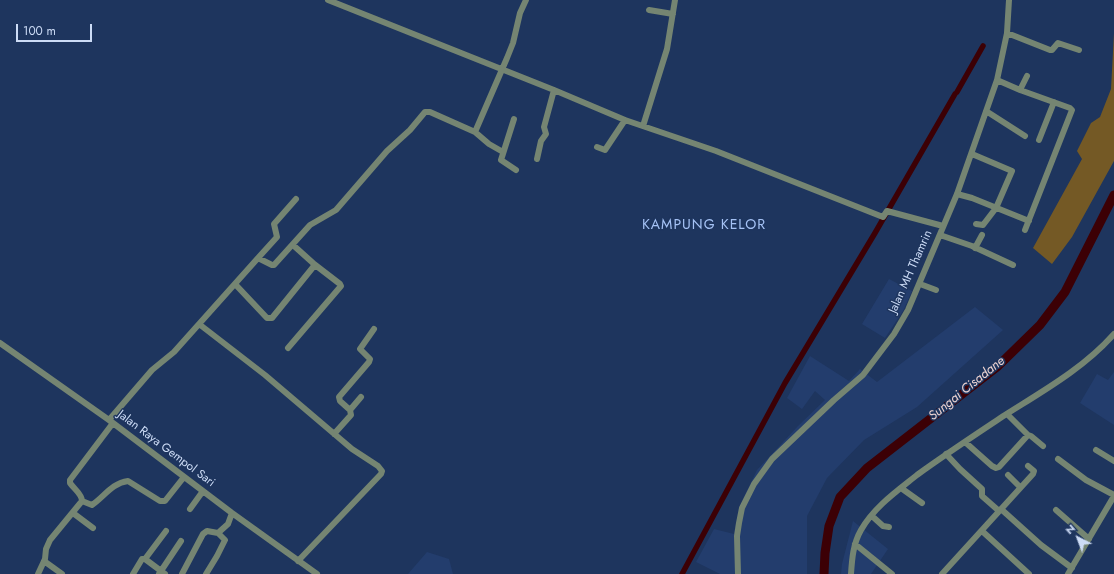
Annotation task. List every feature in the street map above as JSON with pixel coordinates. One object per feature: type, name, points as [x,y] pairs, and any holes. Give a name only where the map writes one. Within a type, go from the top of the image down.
[{"type":"street","points":[[328,0],[554,90],[625,120],[716,151],[883,217],[887,211],[943,226]]},
{"type":"street","points":[[474,132],[512,43],[520,13],[526,0]]},
{"type":"street","points":[[642,126],[667,49],[675,0]]},
{"type":"street","name":"Jalan MH Thamrin","points":[[738,574],[737,536],[740,516],[747,497],[754,484],[772,459],[862,375],[894,334],[908,310],[957,194],[997,80],[1007,33],[1009,0]]},
{"type":"street","points":[[649,10],[673,14]]},
{"type":"street","points":[[1007,33],[1050,50],[1052,50],[1058,43],[1079,50]]},
{"type":"street","points":[[1020,90],[1027,76]]},
{"type":"street","points":[[997,80],[1070,108],[1072,112],[1025,230]]},
{"type":"street","points":[[537,159],[541,141],[546,134],[544,127],[554,90]]},
{"type":"street","points":[[1039,140],[1054,102]]},
{"type":"street","points":[[258,258],[274,265],[310,225],[336,210],[387,151],[427,111],[474,132],[489,144],[503,152]]},
{"type":"street","points":[[986,111],[1025,136]]},
{"type":"street","points":[[514,119],[503,152],[502,160],[516,170]]},
{"type":"street","points":[[596,147],[604,150],[625,120]]},
{"type":"street","points":[[972,154],[1012,172],[996,208],[986,223],[983,225],[976,224]]},
{"type":"street","points":[[957,194],[972,198],[1028,221]]},
{"type":"street","points":[[82,501],[82,497],[72,486],[70,480],[111,422],[152,370],[174,352],[277,237],[274,224],[296,199]]},
{"type":"street","points":[[940,235],[975,248],[1013,265]]},
{"type":"street","points":[[975,248],[982,235]]},
{"type":"street","points":[[288,348],[341,286],[293,245]]},
{"type":"street","points":[[235,284],[267,318],[270,319],[314,264]]},
{"type":"street","points":[[920,284],[936,290]]},
{"type":"street","points":[[199,324],[265,375],[352,449],[378,466],[382,472],[298,561]]},
{"type":"street","points":[[334,434],[351,415],[350,410],[340,401],[339,397],[369,362],[370,359],[360,349],[374,329]]},
{"type":"street","points":[[851,574],[855,544],[861,531],[872,516],[901,488],[946,454],[1006,414],[1055,384],[1113,336]]},
{"type":"street","name":"Jalan Raya Gempol Sari","points":[[0,343],[111,422],[232,513],[317,574]]},
{"type":"street","points":[[350,410],[361,397]]},
{"type":"street","points":[[1006,414],[1028,435],[1032,436],[1043,446]]},
{"type":"street","points":[[965,442],[996,468],[1000,467],[1028,435]]},
{"type":"street","points":[[1096,450],[1114,461]]},
{"type":"street","points":[[946,454],[982,489],[982,496],[1070,571],[1114,496],[1086,480],[1058,459]]},
{"type":"street","points":[[942,574],[1034,472],[1028,466]]},
{"type":"street","points":[[1008,475],[1015,480],[1020,487]]},
{"type":"street","points":[[82,501],[92,505],[119,483],[128,481],[160,501],[165,501],[184,476]]},
{"type":"street","points":[[901,488],[922,503]]},
{"type":"street","points":[[190,509],[203,491]]},
{"type":"street","points":[[38,574],[44,561],[48,543],[82,501]]},
{"type":"street","points":[[1056,510],[1089,539]]},
{"type":"street","points":[[73,513],[93,528]]},
{"type":"street","points":[[218,533],[228,524],[232,513]]},
{"type":"street","points":[[872,516],[884,526],[889,527]]},
{"type":"street","points":[[133,574],[142,560],[145,559],[166,531]]},
{"type":"street","points":[[182,574],[203,534],[207,531],[218,533],[225,540],[208,573]]},
{"type":"street","points":[[982,531],[1028,574]]},
{"type":"street","points":[[145,559],[161,573],[181,541]]},
{"type":"street","points":[[855,544],[892,574]]},
{"type":"street","points":[[44,561],[62,574]]},
{"type":"shaded area","points":[[1114,33],[1114,161],[1072,237],[1052,264],[1033,248],[1082,159],[1077,151],[1091,123],[1100,117],[1111,89]]},
{"type":"shaded area","points":[[889,279],[912,291],[903,311],[885,338],[862,324]]},
{"type":"shaded area","points":[[975,307],[1003,330],[917,407],[864,440],[827,478],[807,516],[807,574],[720,574],[696,562],[714,529],[734,534],[739,507],[757,470],[798,426],[825,400],[815,391],[802,409],[787,398],[810,356],[849,381],[860,369],[877,382]]},
{"type":"shaded area","points":[[1114,372],[1114,425],[1080,403],[1097,374],[1108,380]]},
{"type":"shaded area","points":[[853,521],[888,549],[871,574],[841,574],[842,564]]},
{"type":"shaded area","points":[[427,552],[449,559],[453,574],[408,574]]},
{"type":"waterway","points":[[957,92],[983,46]]},
{"type":"waterway","points":[[682,574],[785,383],[875,233],[955,94]]},
{"type":"waterway","name":"Sungai Cisadane","points":[[824,574],[829,526],[840,497],[867,468],[997,367],[1040,325],[1065,292],[1114,195]]},
{"type":"district","name":"KAMPUNG KELOR","points":[[704,226]]}]
